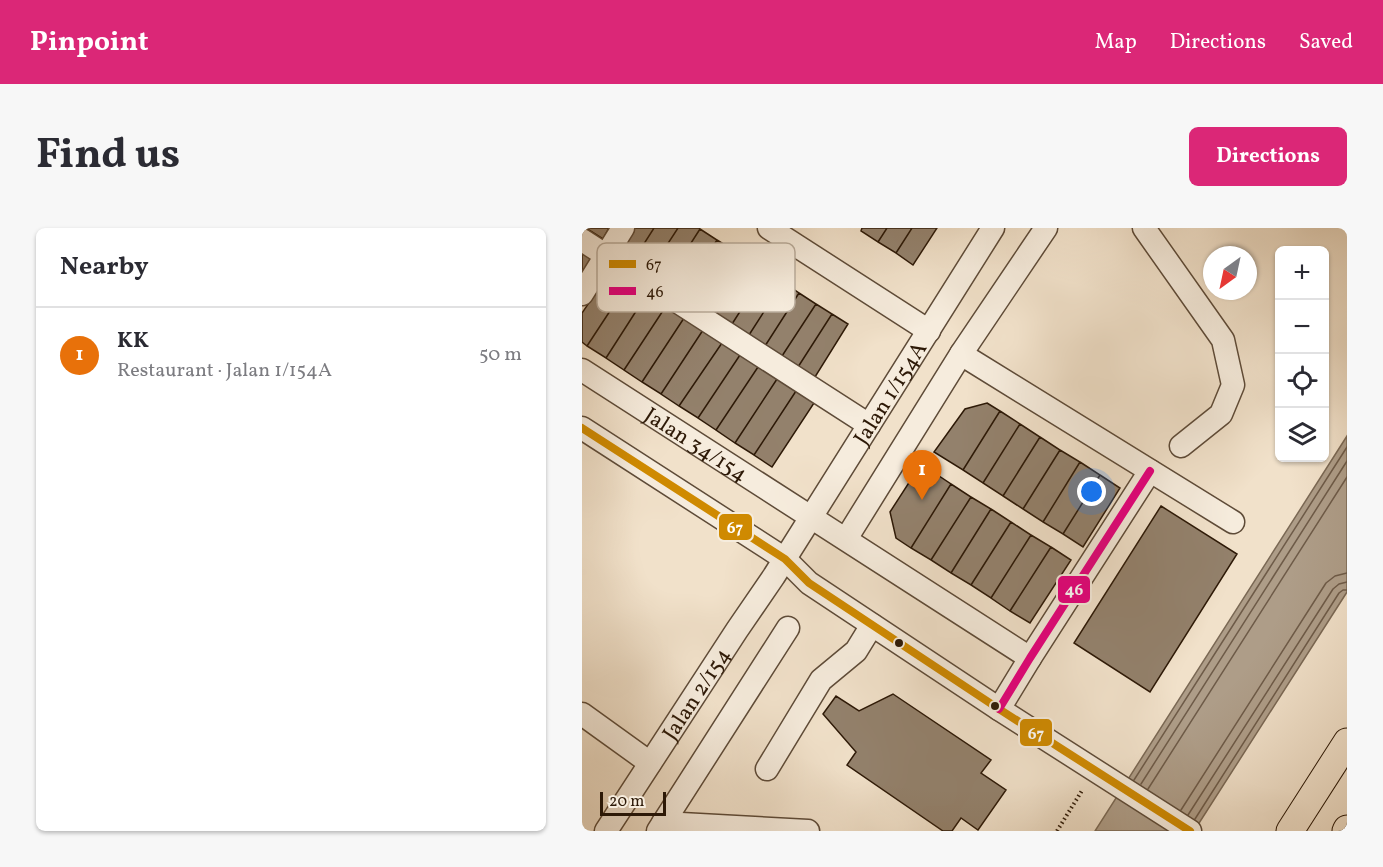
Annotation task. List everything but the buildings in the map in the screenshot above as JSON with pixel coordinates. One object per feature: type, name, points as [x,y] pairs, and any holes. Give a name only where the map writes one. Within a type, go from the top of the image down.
[{"type":"main road","points":[[1290,831],[1347,742]]},
{"type":"street","points":[[614,243],[623,228]]},
{"type":"street","points":[[769,228],[792,243]]},
{"type":"street","name":"Jalan 1/154A","points":[[785,559],[993,228]]},
{"type":"street","points":[[846,540],[961,354],[1046,228]]},
{"type":"street","points":[[1144,228],[1223,340],[1233,385],[1221,414],[1181,446]]},
{"type":"street","points":[[582,240],[597,249]]},
{"type":"street","points":[[795,245],[929,331]]},
{"type":"street","points":[[582,294],[597,270]]},
{"type":"street","points":[[695,312],[870,425]]},
{"type":"street","points":[[961,354],[1233,522]]},
{"type":"street","name":"Jalan 34/154","points":[[582,370],[1030,658]]},
{"type":"street","points":[[582,428],[785,559],[809,583],[872,625],[1190,831]]},
{"type":"street","points":[[999,709],[1150,471]]},
{"type":"street","name":"Jalan 2/154","points":[[606,831],[785,559]]},
{"type":"street","points":[[767,769],[821,680],[856,651],[872,625]]},
{"type":"street","points":[[661,827],[788,628]]},
{"type":"street","points":[[582,714],[650,763]]},
{"type":"street","points":[[661,827],[808,831]]},
{"type":"path","points":[[1057,831],[1104,776]]},
{"type":"water","points":[[1347,436],[1347,592],[1194,831],[1095,831]]},
{"type":"transit line","name":"67","points":[[582,428],[785,559],[809,583],[999,709],[1190,831]]},
{"type":"transit line","name":"46","points":[[999,709],[1150,471]]},
{"type":"place","name":"KK","points":[[922,500]]}]
